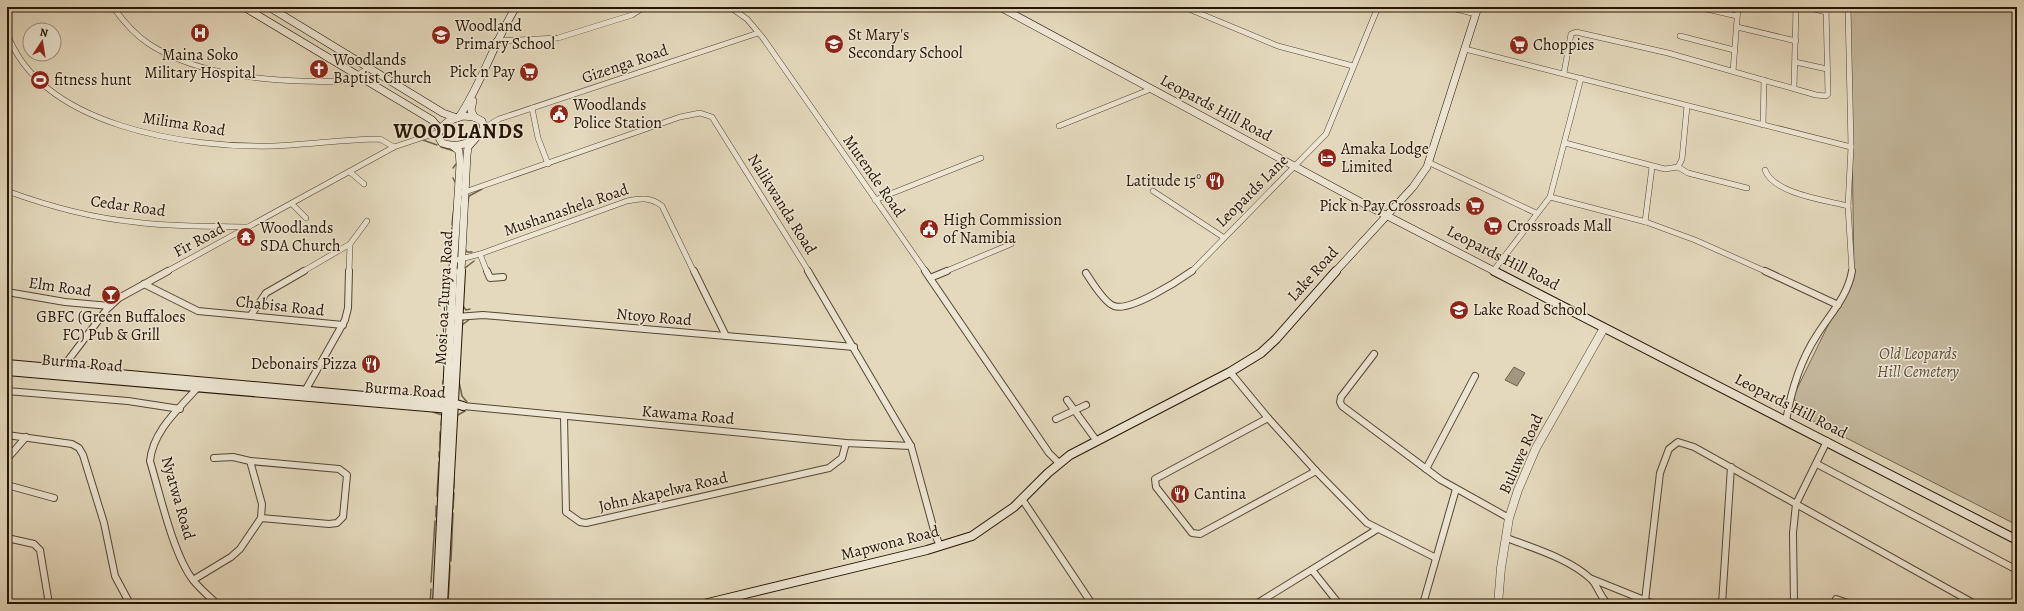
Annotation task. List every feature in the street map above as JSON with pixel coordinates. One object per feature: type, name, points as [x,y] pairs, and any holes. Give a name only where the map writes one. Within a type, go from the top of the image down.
[{"type":"main road","points":[[244,7],[432,120],[439,133],[442,143],[453,146],[462,145],[475,139],[484,128],[472,114],[472,106],[497,41],[519,7]]},
{"type":"main road","points":[[269,7],[370,67],[443,114],[458,117],[477,118]]},
{"type":"main road","points":[[439,133],[449,121],[458,117],[470,101],[497,41],[516,7]]},
{"type":"main road","name":"Leopards Hill Road","points":[[1000,7],[1370,207],[2017,540]]},
{"type":"main road","name":"Lake Road","points":[[1059,463],[1096,440],[1230,372],[1261,353],[1271,344],[1412,187],[1430,163],[1477,11]]},
{"type":"main road","name":"Mosi-oa-Tunya Road","points":[[437,604],[462,193],[468,149],[475,139]]},
{"type":"main road","name":"Mosi-oa-Tunya Road","points":[[453,146],[459,150],[460,155],[462,193]]},
{"type":"main road","points":[[1370,207],[1379,210],[1395,205],[1396,213],[1403,224]]},
{"type":"main road","points":[[1370,207],[1377,214],[1377,225],[1391,222],[1403,224]]},
{"type":"main road","name":"Burma Road","points":[[7,364],[59,372]]},
{"type":"main road","name":"Burma Road","points":[[7,371],[59,372],[463,406]]},
{"type":"main road","name":"Burma Road","points":[[200,384],[305,391],[450,405]]},
{"type":"main road","name":"Mosi-oa-Tunya Road","points":[[443,604],[450,405]]},
{"type":"main road","name":"Mapwona Road","points":[[710,603],[940,546],[972,536],[1022,499],[1059,463]]},
{"type":"street","points":[[113,7],[123,21],[137,35],[168,55],[192,64],[262,79],[305,81],[344,80],[369,82]]},
{"type":"street","points":[[497,41],[558,38],[632,15],[644,7]]},
{"type":"street","name":"Mutende Road","points":[[730,7],[747,19],[758,33],[930,278],[1048,452],[1059,463]]},
{"type":"street","points":[[1184,7],[1278,46],[1353,66]]},
{"type":"street","name":"Leopards Lane","points":[[1086,274],[1094,286],[1112,306],[1122,308],[1182,279],[1192,271],[1223,237],[1326,134],[1378,7]]},
{"type":"street","points":[[1448,7],[1477,11]]},
{"type":"street","points":[[1698,7],[1737,16]]},
{"type":"street","points":[[1733,71],[1738,7]]},
{"type":"street","points":[[1794,88],[1796,7]]},
{"type":"street","points":[[1564,73],[1571,34],[1576,32],[1668,53],[1826,96],[1828,94],[1826,10],[1807,7]]},
{"type":"street","points":[[1786,421],[1790,395],[1806,354],[1838,305],[1850,283],[1852,270],[1848,206],[1851,147],[1848,7]]},
{"type":"street","points":[[1737,27],[1796,42]]},
{"type":"street","name":"Milima Road","points":[[7,33],[10,44],[24,65],[50,90],[79,109],[125,127],[164,137],[230,145],[272,146],[374,138],[394,147]]},
{"type":"street","name":"Gizenga Road","points":[[477,118],[490,121],[500,119],[758,33]]},
{"type":"street","points":[[1680,36],[1734,50]]},
{"type":"street","points":[[1465,48],[1851,147]]},
{"type":"street","points":[[1795,62],[1827,70]]},
{"type":"street","points":[[344,80],[370,67]]},
{"type":"street","points":[[1494,270],[1536,212],[1550,197],[1556,182],[1581,78]]},
{"type":"street","points":[[1763,125],[1764,80]]},
{"type":"street","points":[[1059,126],[1151,89]]},
{"type":"street","points":[[1678,167],[1682,159],[1687,106]]},
{"type":"street","points":[[532,108],[538,138],[548,164]]},
{"type":"street","name":"Nalikwanda Road","points":[[462,193],[680,117],[700,113],[712,117],[892,409],[911,446],[935,534],[940,546]]},
{"type":"street","name":"Gizenga Road","points":[[484,128],[500,119]]},
{"type":"street","name":"Fir Road","points":[[59,372],[110,306],[119,298],[394,147],[439,133]]},
{"type":"street","points":[[1566,143],[1652,167],[1665,169],[1678,167],[1688,173],[1747,188]]},
{"type":"street","points":[[875,200],[981,158]]},
{"type":"street","points":[[1430,163],[1536,212]]},
{"type":"street","points":[[1645,222],[1652,167]]},
{"type":"street","points":[[1765,170],[1768,178],[1786,190],[1848,206]]},
{"type":"street","points":[[350,172],[364,184]]},
{"type":"street","name":"Cedar Road","points":[[7,191],[55,207],[118,220],[171,225],[250,227]]},
{"type":"street","points":[[1153,191],[1223,237]]},
{"type":"street","points":[[1550,197],[1645,222],[1725,254],[1838,305]]},
{"type":"street","name":"Mushanashela Road","points":[[457,260],[480,254],[627,201],[648,198],[656,201],[662,206],[726,336]]},
{"type":"street","points":[[292,204],[306,218]]},
{"type":"street","points":[[251,315],[263,297],[272,288],[350,244],[367,221]]},
{"type":"street","points":[[343,325],[348,308],[350,244]]},
{"type":"street","points":[[930,278],[1010,244]]},
{"type":"street","points":[[480,254],[490,278],[503,277]]},
{"type":"street","name":"Chabisa Road","points":[[144,284],[198,311],[343,325],[305,391]]},
{"type":"street","name":"Elm Road","points":[[7,292],[65,302],[110,306]]},
{"type":"street","name":"Ntoyo Road","points":[[455,317],[483,315],[854,347]]},
{"type":"street","name":"Buluwe Road","points":[[1498,604],[1501,568],[1509,518],[1518,490],[1536,448],[1604,328]]},
{"type":"street","points":[[1374,354],[1341,397],[1341,404],[1401,452],[1426,469],[1456,489],[1509,518]]},
{"type":"street","points":[[1230,372],[1268,418],[1316,471],[1367,523],[1376,530],[1436,558]]},
{"type":"street","points":[[1426,469],[1475,376]]},
{"type":"street","name":"Nyatwa Road","points":[[200,384],[155,441],[150,455],[150,461],[172,534],[184,565],[193,580],[213,603]]},
{"type":"street","points":[[8,392],[128,401],[180,409]]},
{"type":"street","points":[[1067,400],[1096,440]]},
{"type":"street","name":"Kawama Road","points":[[463,406],[564,417],[846,443],[911,446]]},
{"type":"street","points":[[1056,419],[1086,406]]},
{"type":"street","name":"John Akapelwa Road","points":[[564,417],[566,512],[580,522],[586,523],[829,468],[842,459],[846,443]]},
{"type":"street","points":[[1268,418],[1156,479],[1156,487],[1192,533],[1200,534],[1316,471]]},
{"type":"street","points":[[7,436],[64,442],[79,448],[86,465],[104,523],[113,560],[115,576],[130,604]]},
{"type":"street","points":[[7,459],[26,437]]},
{"type":"street","points":[[1794,604],[1793,533],[1796,504],[1817,464],[1826,441]]},
{"type":"street","points":[[1645,601],[1660,474],[1669,449],[1678,442],[1685,444],[1731,468],[1975,604]]},
{"type":"street","points":[[214,458],[233,457],[250,461],[339,469],[347,475],[343,517],[336,523],[329,524],[261,518]]},
{"type":"street","points":[[193,580],[231,557],[240,549],[261,518],[262,504],[250,461]]},
{"type":"street","points":[[1817,464],[2017,570]]},
{"type":"street","points":[[1722,604],[1731,468]]},
{"type":"street","points":[[7,485],[54,498]]},
{"type":"street","points":[[1423,604],[1456,489]]},
{"type":"street","points":[[1022,499],[1092,604]]},
{"type":"street","points":[[1256,604],[1376,530]]},
{"type":"street","points":[[7,538],[34,544],[40,550],[49,604]]},
{"type":"street","points":[[1507,538],[1564,563],[1592,579],[1654,604]]},
{"type":"street","points":[[1312,570],[1339,604]]},
{"type":"street","points":[[1592,579],[1599,596],[1608,604]]},
{"type":"street","points":[[1836,599],[1851,604]]},
{"type":"green space","name":"Old Leopards Hill Cemetery","points":[[1850,7],[2017,7],[2017,525],[1805,417],[1793,397],[1854,272]]},
{"type":"shaded area","points":[[1514,367],[1525,373],[1517,386],[1505,380]]},
{"type":"waterway","points":[[423,140],[437,145]]},
{"type":"waterway","points":[[441,147],[454,151]]},
{"type":"waterway","points":[[453,168],[456,164]]},
{"type":"waterway","points":[[453,178],[455,182]]},
{"type":"waterway","points":[[468,201],[469,196],[482,189]]},
{"type":"waterway","points":[[452,225],[454,207]]},
{"type":"waterway","points":[[451,242],[452,228]]},
{"type":"waterway","points":[[450,255],[451,243]]},
{"type":"waterway","points":[[465,249],[467,252],[472,252]]},
{"type":"waterway","points":[[449,269],[450,259]]},
{"type":"waterway","points":[[465,268],[474,261]]},
{"type":"waterway","points":[[463,306],[466,310],[470,309]]},
{"type":"waterway","points":[[462,325],[470,319]]},
{"type":"waterway","points":[[459,382],[462,396],[467,402]]},
{"type":"waterway","points":[[456,416],[465,411]]},
{"type":"waterway","points":[[433,412],[442,415],[441,425]]},
{"type":"waterway","points":[[440,432],[440,447]]},
{"type":"waterway","points":[[439,452],[439,457]]},
{"type":"waterway","points":[[437,496],[439,462]]},
{"type":"waterway","points":[[454,479],[454,488]]},
{"type":"waterway","points":[[453,509],[454,493]]},
{"type":"waterway","points":[[436,506],[436,517]]},
{"type":"waterway","points":[[451,561],[453,513]]},
{"type":"waterway","points":[[431,582],[435,521]]},
{"type":"waterway","points":[[448,604],[450,566]]},
{"type":"waterway","points":[[430,604],[431,589]]},
{"type":"place","name":"Maina Soko Military Hospital","points":[[200,33]]},
{"type":"place","name":"Woodland Primary School","points":[[441,35]]},
{"type":"place","name":"St Mary's Secondary School","points":[[834,44]]},
{"type":"place","name":"Choppies","points":[[1519,45]]},
{"type":"place","name":"Woodlands Baptist Church","points":[[319,69]]},
{"type":"place","name":"Pick n Pay","points":[[529,72]]},
{"type":"place","name":"fitness hunt","points":[[40,80]]},
{"type":"place","name":"Woodlands Police Station","points":[[559,114]]},
{"type":"place","name":"Amaka Lodge Limited","points":[[1327,158]]},
{"type":"place","name":"Latitude 15°","points":[[1215,181]]},
{"type":"place","name":"Pick n Pay Crossroads","points":[[1475,206]]},
{"type":"place","name":"Crossroads Mall","points":[[1493,226]]},
{"type":"place","name":"High Commission of Namibia","points":[[929,229]]},
{"type":"place","name":"Woodlands SDA Church","points":[[246,237]]},
{"type":"place","name":"GBFC (Green Buffaloes FC) Pub & Grill","points":[[111,295]]},
{"type":"place","name":"Lake Road School","points":[[1459,310]]},
{"type":"place","name":"Debonairs Pizza","points":[[371,364]]},
{"type":"place","name":"Cantina","points":[[1180,494]]},
{"type":"district","name":"WOODLANDS","points":[[459,131]]}]
